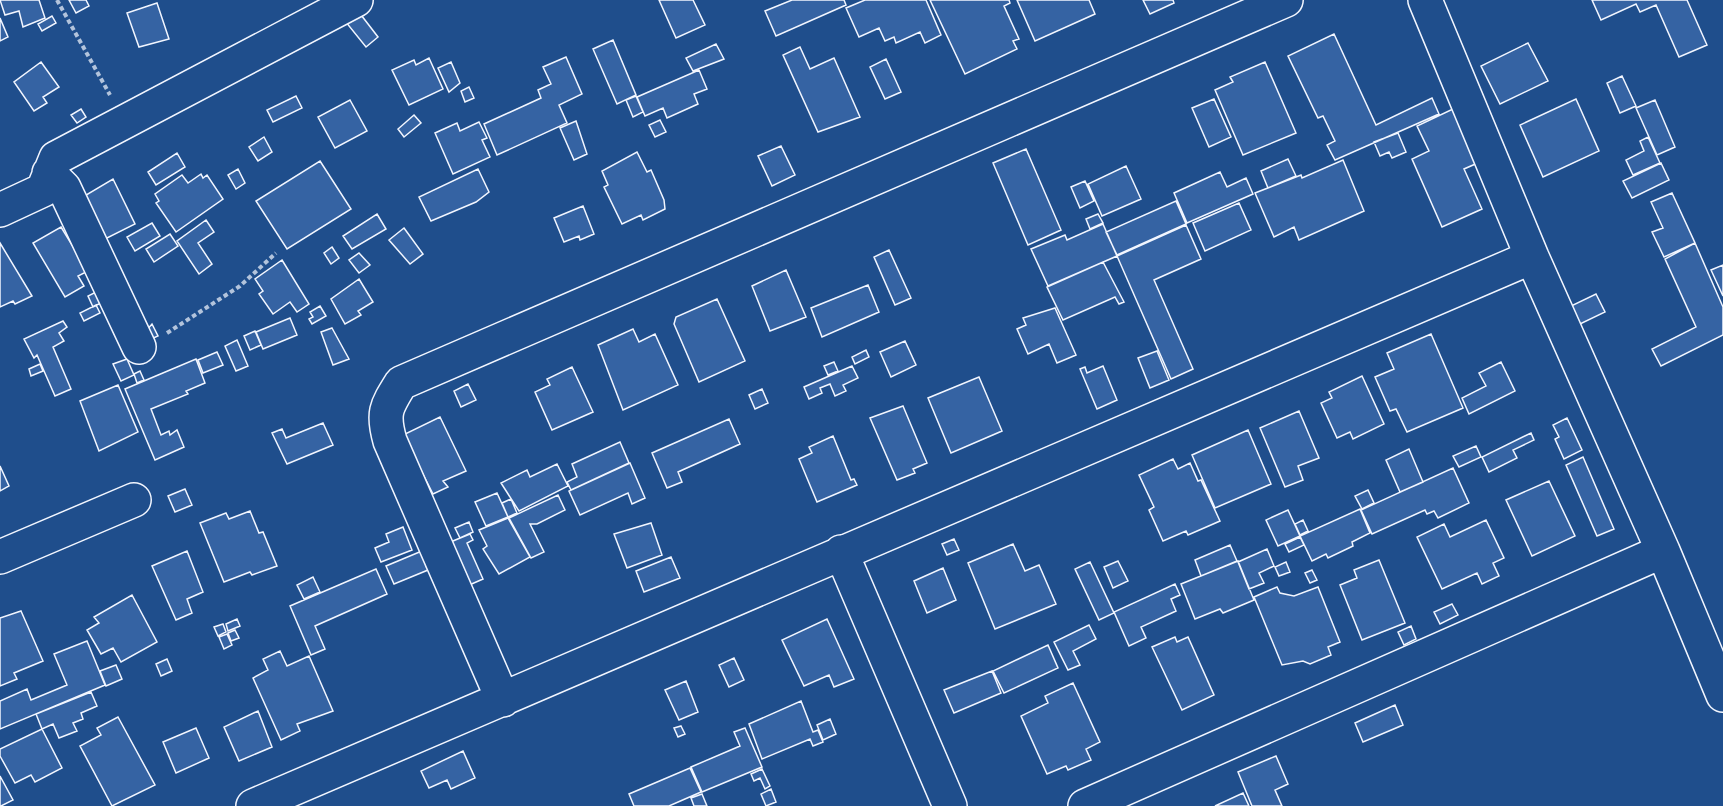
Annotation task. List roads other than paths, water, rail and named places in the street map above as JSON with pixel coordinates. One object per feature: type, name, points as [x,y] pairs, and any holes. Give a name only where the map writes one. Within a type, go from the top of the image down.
[{"type":"street","points":[[0,210],[43,189],[56,158],[356,0]]},
{"type":"street","points":[[503,700],[390,441],[384,420],[387,405],[401,383],[1286,0]]},
{"type":"street","points":[[1425,0],[1532,256],[1663,551],[1723,695]]},
{"type":"street","points":[[49,173],[64,188],[139,347]]},
{"type":"street","points":[[253,806],[1532,256]]},
{"type":"street","points":[[0,557],[134,500]]},
{"type":"street","points":[[1085,806],[1663,551]]},
{"type":"street","points":[[841,552],[950,806]]}]
